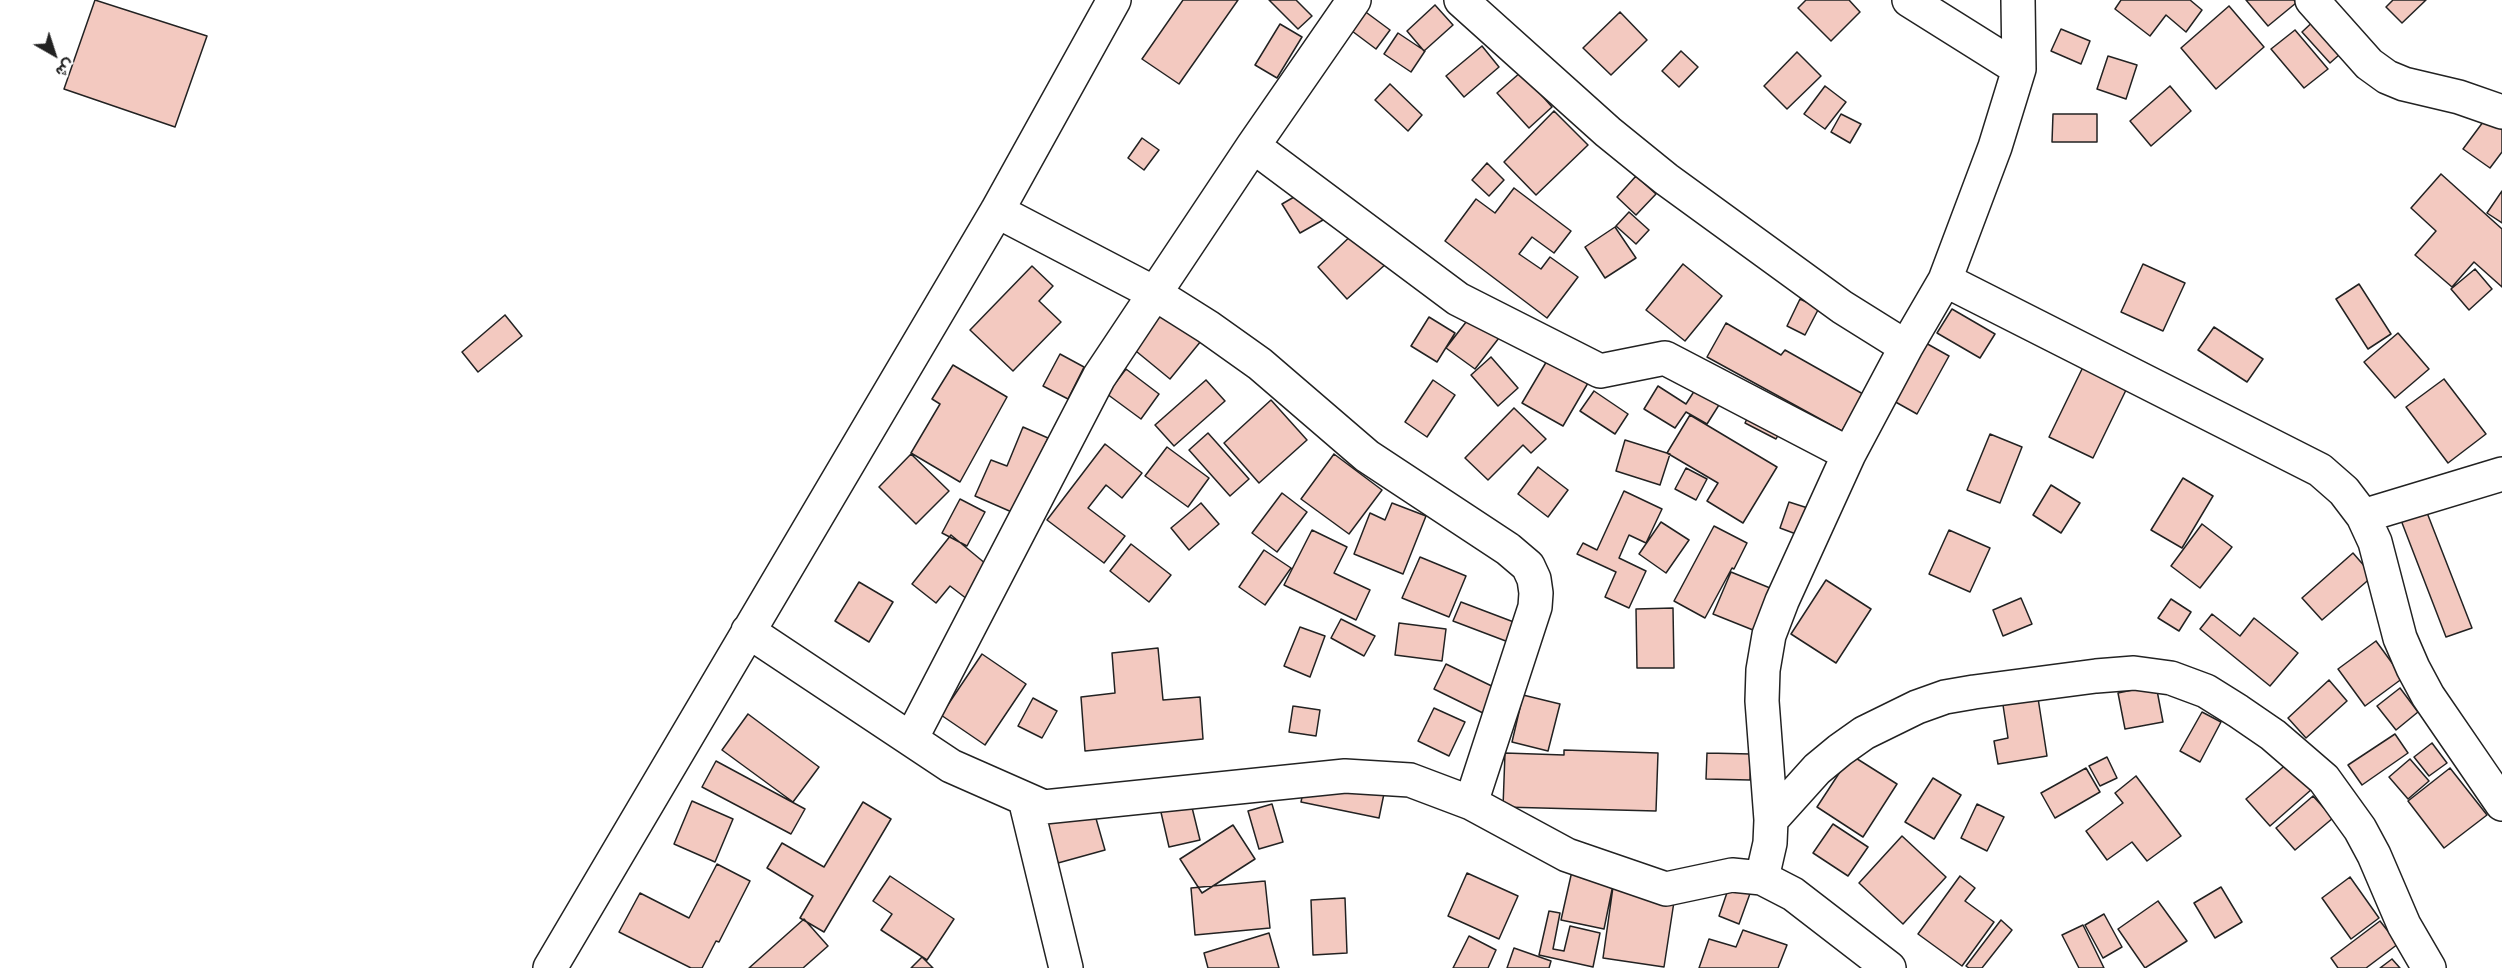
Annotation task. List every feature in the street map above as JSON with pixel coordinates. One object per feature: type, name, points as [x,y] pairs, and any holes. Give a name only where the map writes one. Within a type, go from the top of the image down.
[{"type":"street","points":[[550,968],[998,211],[1114,0]]},
{"type":"street","points":[[911,739],[1099,377],[1253,146],[1354,0]]},
{"type":"street","points":[[1461,0],[1608,132],[1658,173],[1842,308],[1906,347]]},
{"type":"street","points":[[1910,0],[2019,69]]},
{"type":"street","points":[[1762,878],[1770,843],[1771,820],[1762,700],[1762,670],[1769,634],[1849,454],[1945,280],[1995,147],[2019,69],[2018,0]]},
{"type":"street","points":[[2312,0],[2369,64],[2388,77],[2404,84],[2459,97],[2502,112]]},
{"type":"street","points":[[1253,146],[1458,299],[1600,370],[1665,358],[1849,454]]},
{"type":"street","points":[[998,211],[1154,293],[1234,345],[1367,456],[1508,549],[1528,566],[1534,579],[1535,607],[1471,803]]},
{"type":"street","points":[[1945,280],[2320,470],[2344,491],[2363,516],[2375,542],[2400,638],[2413,668],[2428,696],[2502,804]]},
{"type":"street","points":[[2363,516],[2502,474]]},
{"type":"street","points":[[748,631],[951,766],[1044,807],[1345,776],[1410,780],[1471,803],[1567,855],[1666,889],[1732,875],[1762,878],[1793,894],[1889,968]]},
{"type":"street","points":[[1771,820],[1817,769],[1840,750],[1864,733],[1917,707],[1974,692],[2096,676],[2134,673],[2171,678],[2206,691],[2238,711],[2273,735],[2324,779],[2360,829],[2374,855],[2404,925],[2429,968]]},
{"type":"street","points":[[1024,799],[1066,968]]},
{"type":"building","points":[[95,0],[207,36],[175,127],[64,89]]},
{"type":"building","points":[[1183,0],[1238,0],[1179,84],[1142,59]]},
{"type":"building","points":[[1269,0],[1296,0],[1312,16],[1298,29]]},
{"type":"building","points":[[1806,0],[1849,0],[1860,12],[1831,41],[1798,8]]},
{"type":"building","points":[[2121,0],[2190,0],[2202,10],[2186,32],[2166,15],[2150,36],[2115,9]]},
{"type":"building","points":[[2246,0],[2294,0],[2296,3],[2268,26]]},
{"type":"building","points":[[2393,0],[2426,0],[2402,23],[2386,7]]},
{"type":"building","points":[[1435,5],[1453,25],[1424,51],[1407,31]]},
{"type":"building","points":[[2229,6],[2264,47],[2216,89],[2181,48]]},
{"type":"building","points":[[1363,10],[1390,30],[1376,49],[1348,28]]},
{"type":"building","points":[[1620,12],[1647,40],[1611,75],[1583,48]]},
{"type":"building","points":[[2319,16],[2348,47],[2330,63],[2302,32]]},
{"type":"building","points":[[1280,24],[1302,37],[1277,78],[1255,65]]},
{"type":"building","points":[[2061,29],[2090,41],[2081,64],[2051,51]]},
{"type":"building","points":[[2295,30],[2328,69],[2304,88],[2271,49]]},
{"type":"building","points":[[1398,33],[1425,51],[1411,72],[1384,54]]},
{"type":"building","points":[[1482,46],[1499,67],[1464,97],[1446,76]]},
{"type":"building","points":[[1681,51],[1698,67],[1679,87],[1662,71]]},
{"type":"building","points":[[1797,52],[1821,76],[1787,109],[1764,86]]},
{"type":"building","points":[[2108,56],[2137,65],[2126,99],[2097,89]]},
{"type":"building","points":[[1521,72],[1552,107],[1529,128],[1497,93]]},
{"type":"building","points":[[1390,84],[1422,115],[1408,131],[1375,100]]},
{"type":"building","points":[[1825,86],[1846,102],[1825,129],[1804,114]]},
{"type":"building","points":[[2170,86],[2191,111],[2151,146],[2130,121]]},
{"type":"building","points":[[1554,111],[1588,145],[1536,195],[1504,162]]},
{"type":"building","points":[[1841,114],[1861,124],[1850,143],[1831,132]]},
{"type":"building","points":[[2053,114],[2097,114],[2097,142],[2052,142]]},
{"type":"building","points":[[2486,118],[2502,130],[2502,152],[2490,168],[2463,149]]},
{"type":"building","points":[[1142,138],[1159,150],[1144,170],[1128,158]]},
{"type":"building","points":[[1487,163],[1504,180],[1489,196],[1472,180]]},
{"type":"building","points":[[2441,174],[2502,229],[2502,287],[2474,262],[2452,287],[2415,255],[2436,231],[2411,208]]},
{"type":"building","points":[[1636,176],[1656,194],[1636,215],[1617,197]]},
{"type":"building","points":[[1514,188],[1571,231],[1554,253],[1532,237],[1519,254],[1541,269],[1550,257],[1578,277],[1547,318],[1445,241],[1476,199],[1495,213]]},
{"type":"building","points":[[1306,190],[1323,220],[1300,233],[1282,204]]},
{"type":"building","points":[[2502,191],[2502,223],[2487,213]]},
{"type":"building","points":[[1629,212],[1649,230],[1636,244],[1616,226]]},
{"type":"building","points":[[1615,227],[1636,258],[1605,278],[1585,247]]},
{"type":"building","points":[[1357,230],[1387,263],[1347,299],[1318,267]]},
{"type":"building","points":[[1683,264],[1722,296],[1685,341],[1646,310]]},
{"type":"building","points":[[2143,264],[2185,283],[2163,331],[2121,312]]},
{"type":"building","points":[[1032,266],[1053,286],[1039,301],[1061,322],[1013,371],[970,330]]},
{"type":"building","points":[[2475,269],[2492,289],[2469,310],[2451,289]]},
{"type":"building","points":[[2359,284],[2391,334],[2368,349],[2336,299]]},
{"type":"building","points":[[1800,299],[1819,308],[1805,335],[1787,326]]},
{"type":"building","points":[[1952,309],[1995,334],[1980,358],[1937,333]]},
{"type":"building","points":[[1162,310],[1201,341],[1170,379],[1131,347]]},
{"type":"building","points":[[1473,313],[1502,334],[1475,369],[1446,348]]},
{"type":"building","points":[[505,315],[522,336],[478,372],[462,352]]},
{"type":"building","points":[[1429,317],[1455,333],[1437,362],[1411,346]]},
{"type":"building","points":[[1726,323],[1781,355],[1785,350],[1863,394],[1842,431],[1707,357]]},
{"type":"building","points":[[2214,327],[2263,359],[2247,382],[2198,350]]},
{"type":"building","points":[[2398,333],[2429,369],[2395,398],[2364,362]]},
{"type":"building","points":[[1924,342],[1949,356],[1917,414],[1892,400]]},
{"type":"building","points":[[1060,354],[1084,367],[1068,399],[1043,386]]},
{"type":"building","points":[[1491,357],[1518,388],[1498,406],[1471,375]]},
{"type":"building","points":[[1548,359],[1588,383],[1563,426],[1522,403]]},
{"type":"building","points":[[953,365],[1007,397],[960,482],[911,453],[940,404],[932,399]]},
{"type":"building","points":[[2083,367],[2127,388],[2093,458],[2049,437]]},
{"type":"building","points":[[1126,369],[1159,394],[1141,419],[1107,394]]},
{"type":"building","points":[[2444,379],[2486,434],[2448,463],[2406,407]]},
{"type":"building","points":[[1206,380],[1225,401],[1174,446],[1155,425]]},
{"type":"building","points":[[1433,380],[1455,395],[1427,437],[1405,422]]},
{"type":"building","points":[[1700,382],[1724,397],[1707,424],[1686,412],[1675,428],[1644,409],[1658,386],[1686,404]]},
{"type":"building","points":[[1594,391],[1628,414],[1615,434],[1580,411]]},
{"type":"building","points":[[1271,400],[1307,440],[1259,483],[1224,443]]},
{"type":"building","points":[[1753,407],[1785,423],[1776,439],[1745,423]]},
{"type":"building","points":[[1514,408],[1546,439],[1531,453],[1523,445],[1488,480],[1465,458]]},
{"type":"building","points":[[1690,415],[1777,467],[1743,523],[1707,501],[1718,483],[1667,453]]},
{"type":"building","points":[[1023,427],[1048,438],[1014,513],[975,496],[991,460],[1007,466]]},
{"type":"building","points":[[1208,433],[1249,479],[1230,496],[1189,450]]},
{"type":"building","points":[[1990,434],[2022,447],[2000,503],[1967,490]]},
{"type":"building","points":[[1625,440],[1670,454],[1660,485],[1616,471]]},
{"type":"building","points":[[1105,444],[1142,473],[1122,498],[1106,485],[1088,508],[1125,536],[1104,563],[1047,520]]},
{"type":"building","points":[[1167,447],[1209,478],[1188,507],[1145,476]]},
{"type":"building","points":[[911,454],[949,491],[916,524],[879,487]]},
{"type":"building","points":[[1334,454],[1382,490],[1349,534],[1301,499]]},
{"type":"building","points":[[1538,467],[1568,490],[1548,517],[1518,494]]},
{"type":"building","points":[[1686,468],[1707,479],[1696,500],[1675,489]]},
{"type":"building","points":[[2183,478],[2213,496],[2182,548],[2151,530]]},
{"type":"building","points":[[2051,485],[2080,503],[2061,533],[2033,515]]},
{"type":"building","points":[[1624,491],[1662,509],[1646,543],[1629,535],[1619,558],[1646,571],[1629,608],[1605,597],[1616,572],[1577,554],[1583,543],[1597,550]]},
{"type":"building","points":[[1282,493],[1307,512],[1277,552],[1252,533]]},
{"type":"building","points":[[960,499],[985,512],[967,546],[942,533]]},
{"type":"building","points":[[1789,502],[1814,510],[1804,537],[1780,528]]},
{"type":"building","points":[[1201,503],[1219,524],[1189,550],[1171,528]]},
{"type":"building","points":[[1392,503],[1426,516],[1403,574],[1354,554],[1370,513],[1385,520]]},
{"type":"building","points":[[2424,505],[2472,628],[2446,637],[2399,515]]},
{"type":"building","points":[[1661,522],[1689,540],[1666,573],[1639,554]]},
{"type":"building","points":[[2202,524],[2232,547],[2200,588],[2171,566]]},
{"type":"building","points":[[1714,526],[1747,543],[1705,618],[1674,601]]},
{"type":"building","points":[[1312,530],[1347,547],[1334,573],[1370,590],[1356,620],[1284,585]]},
{"type":"building","points":[[1949,530],[1990,548],[1970,592],[1929,574]]},
{"type":"building","points":[[951,535],[992,569],[967,599],[950,586],[936,603],[912,584]]},
{"type":"building","points":[[1131,544],[1171,575],[1149,602],[1110,571]]},
{"type":"building","points":[[1264,550],[1291,568],[1265,605],[1239,587]]},
{"type":"building","points":[[2353,553],[2373,576],[2322,620],[2302,598]]},
{"type":"building","points":[[1420,557],[1466,576],[1449,617],[1402,598]]},
{"type":"building","points":[[1731,572],[1770,588],[1753,630],[1713,614]]},
{"type":"building","points":[[1826,580],[1871,609],[1836,663],[1791,634]]},
{"type":"building","points":[[859,582],[893,602],[869,642],[835,621]]},
{"type":"building","points":[[2021,598],[2032,624],[2003,636],[1993,610]]},
{"type":"building","points":[[2171,599],[2191,612],[2179,631],[2158,618]]},
{"type":"building","points":[[1461,602],[1519,624],[1511,643],[1453,621]]},
{"type":"building","points":[[1673,608],[1674,668],[1637,668],[1636,609]]},
{"type":"building","points":[[2212,614],[2240,636],[2254,618],[2298,653],[2270,686],[2200,629]]},
{"type":"building","points":[[1341,619],[1375,636],[1364,656],[1331,638]]},
{"type":"building","points":[[1399,623],[1446,629],[1442,661],[1395,655]]},
{"type":"building","points":[[1300,627],[1325,636],[1310,677],[1284,666]]},
{"type":"building","points":[[2376,641],[2403,678],[2365,706],[2338,669]]},
{"type":"building","points":[[1158,648],[1163,700],[1200,697],[1203,739],[1085,751],[1081,697],[1115,693],[1112,653]]},
{"type":"building","points":[[982,654],[1026,684],[985,745],[941,715]]},
{"type":"building","points":[[1446,664],[1500,690],[1487,715],[1434,689]]},
{"type":"building","points":[[2329,680],[2347,701],[2306,738],[2288,718]]},
{"type":"building","points":[[2156,685],[2163,722],[2125,729],[2118,693]]},
{"type":"building","points":[[2400,688],[2418,712],[2396,730],[2377,706]]},
{"type":"building","points":[[1523,695],[1560,704],[1548,751],[1512,742]]},
{"type":"building","points":[[1033,698],[1057,711],[1042,738],[1018,726]]},
{"type":"building","points":[[2038,698],[2047,756],[1998,764],[1994,741],[2008,738],[2003,705]]},
{"type":"building","points":[[1293,706],[1320,710],[1316,736],[1289,732]]},
{"type":"building","points":[[1434,708],[1465,722],[1449,756],[1418,741]]},
{"type":"building","points":[[2202,712],[2221,722],[2200,762],[2180,751]]},
{"type":"building","points":[[748,714],[819,767],[793,802],[722,750]]},
{"type":"building","points":[[2395,734],[2408,753],[2362,785],[2348,765]]},
{"type":"building","points":[[2432,743],[2447,763],[2429,776],[2414,757]]},
{"type":"building","points":[[1564,750],[1658,753],[1656,811],[1503,807],[1505,753],[1564,755]]},
{"type":"building","points":[[1707,753],[1751,754],[1750,780],[1706,779]]},
{"type":"building","points":[[1851,755],[1897,784],[1863,837],[1817,807]]},
{"type":"building","points":[[2107,757],[2117,778],[2100,786],[2089,766]]},
{"type":"building","points":[[2410,759],[2429,781],[2408,799],[2389,777]]},
{"type":"building","points":[[716,761],[805,809],[791,834],[702,787]]},
{"type":"building","points":[[2289,762],[2312,789],[2270,826],[2246,799]]},
{"type":"building","points":[[1309,763],[1387,779],[1379,818],[1301,802]]},
{"type":"building","points":[[2086,768],[2100,792],[2055,818],[2041,793]]},
{"type":"building","points":[[2450,768],[2487,815],[2444,848],[2408,801]]},
{"type":"building","points":[[2136,776],[2181,836],[2147,861],[2132,842],[2107,860],[2086,831],[2123,803],[2115,793]]},
{"type":"building","points":[[1933,778],[1961,795],[1934,839],[1905,822]]},
{"type":"building","points":[[1087,787],[1105,850],[1058,863],[1040,801]]},
{"type":"building","points":[[1187,787],[1200,840],[1169,847],[1157,795]]},
{"type":"building","points":[[2313,796],[2333,818],[2295,850],[2276,828]]},
{"type":"building","points":[[692,801],[733,819],[715,862],[674,844]]},
{"type":"building","points":[[863,802],[891,819],[824,932],[800,918],[813,896],[767,868],[782,843],[824,867]]},
{"type":"building","points":[[1272,804],[1283,842],[1259,849],[1248,811]]},
{"type":"building","points":[[1977,804],[2004,817],[1987,851],[1961,838]]},
{"type":"building","points":[[1833,824],[1868,847],[1848,876],[1813,853]]},
{"type":"building","points":[[1233,825],[1255,859],[1202,893],[1180,859]]},
{"type":"building","points":[[1902,836],[1946,877],[1903,924],[1859,883]]},
{"type":"building","points":[[1574,862],[1616,870],[1604,929],[1561,920]]},
{"type":"building","points":[[717,864],[750,881],[719,942],[716,941],[702,968],[691,968],[619,932],[640,893],[689,918]]},
{"type":"building","points":[[1467,873],[1518,896],[1499,939],[1448,916]]},
{"type":"building","points":[[1615,873],[1677,882],[1664,967],[1603,958]]},
{"type":"building","points":[[890,876],[954,919],[927,960],[881,930],[892,914],[873,901]]},
{"type":"building","points":[[1960,876],[1975,888],[1965,901],[1994,922],[1962,966],[1918,934]]},
{"type":"building","points":[[2350,877],[2379,918],[2351,939],[2322,898]]},
{"type":"building","points":[[1265,881],[1270,928],[1195,935],[1191,888]]},
{"type":"building","points":[[1731,881],[1752,888],[1739,924],[1719,916]]},
{"type":"building","points":[[2221,887],[2242,922],[2215,938],[2194,903]]},
{"type":"building","points":[[1345,898],[1347,953],[1313,955],[1311,900]]},
{"type":"building","points":[[2158,901],[2187,941],[2145,968],[2118,929]]},
{"type":"building","points":[[1549,911],[1560,913],[1553,949],[1564,951],[1570,926],[1600,933],[1593,967],[1539,955]]},
{"type":"building","points":[[2104,914],[2122,947],[2103,958],[2085,925]]},
{"type":"building","points":[[804,919],[828,946],[803,968],[749,968]]},
{"type":"building","points":[[2001,920],[2012,930],[1982,968],[1966,966]]},
{"type":"building","points":[[2380,921],[2398,944],[2366,968],[2338,968],[2331,958]]},
{"type":"building","points":[[2083,925],[2104,968],[2079,968],[2062,935]]},
{"type":"building","points":[[1743,930],[1787,945],[1778,968],[1699,968],[1709,939],[1736,947]]},
{"type":"building","points":[[1269,933],[1279,968],[1208,968],[1204,953]]},
{"type":"building","points":[[1469,936],[1496,950],[1488,968],[1453,968]]},
{"type":"building","points":[[1514,948],[1551,961],[1549,968],[1507,968]]},
{"type":"building","points":[[922,957],[933,968],[911,968]]},
{"type":"building","points":[[2392,959],[2400,968],[2380,968]]}]
